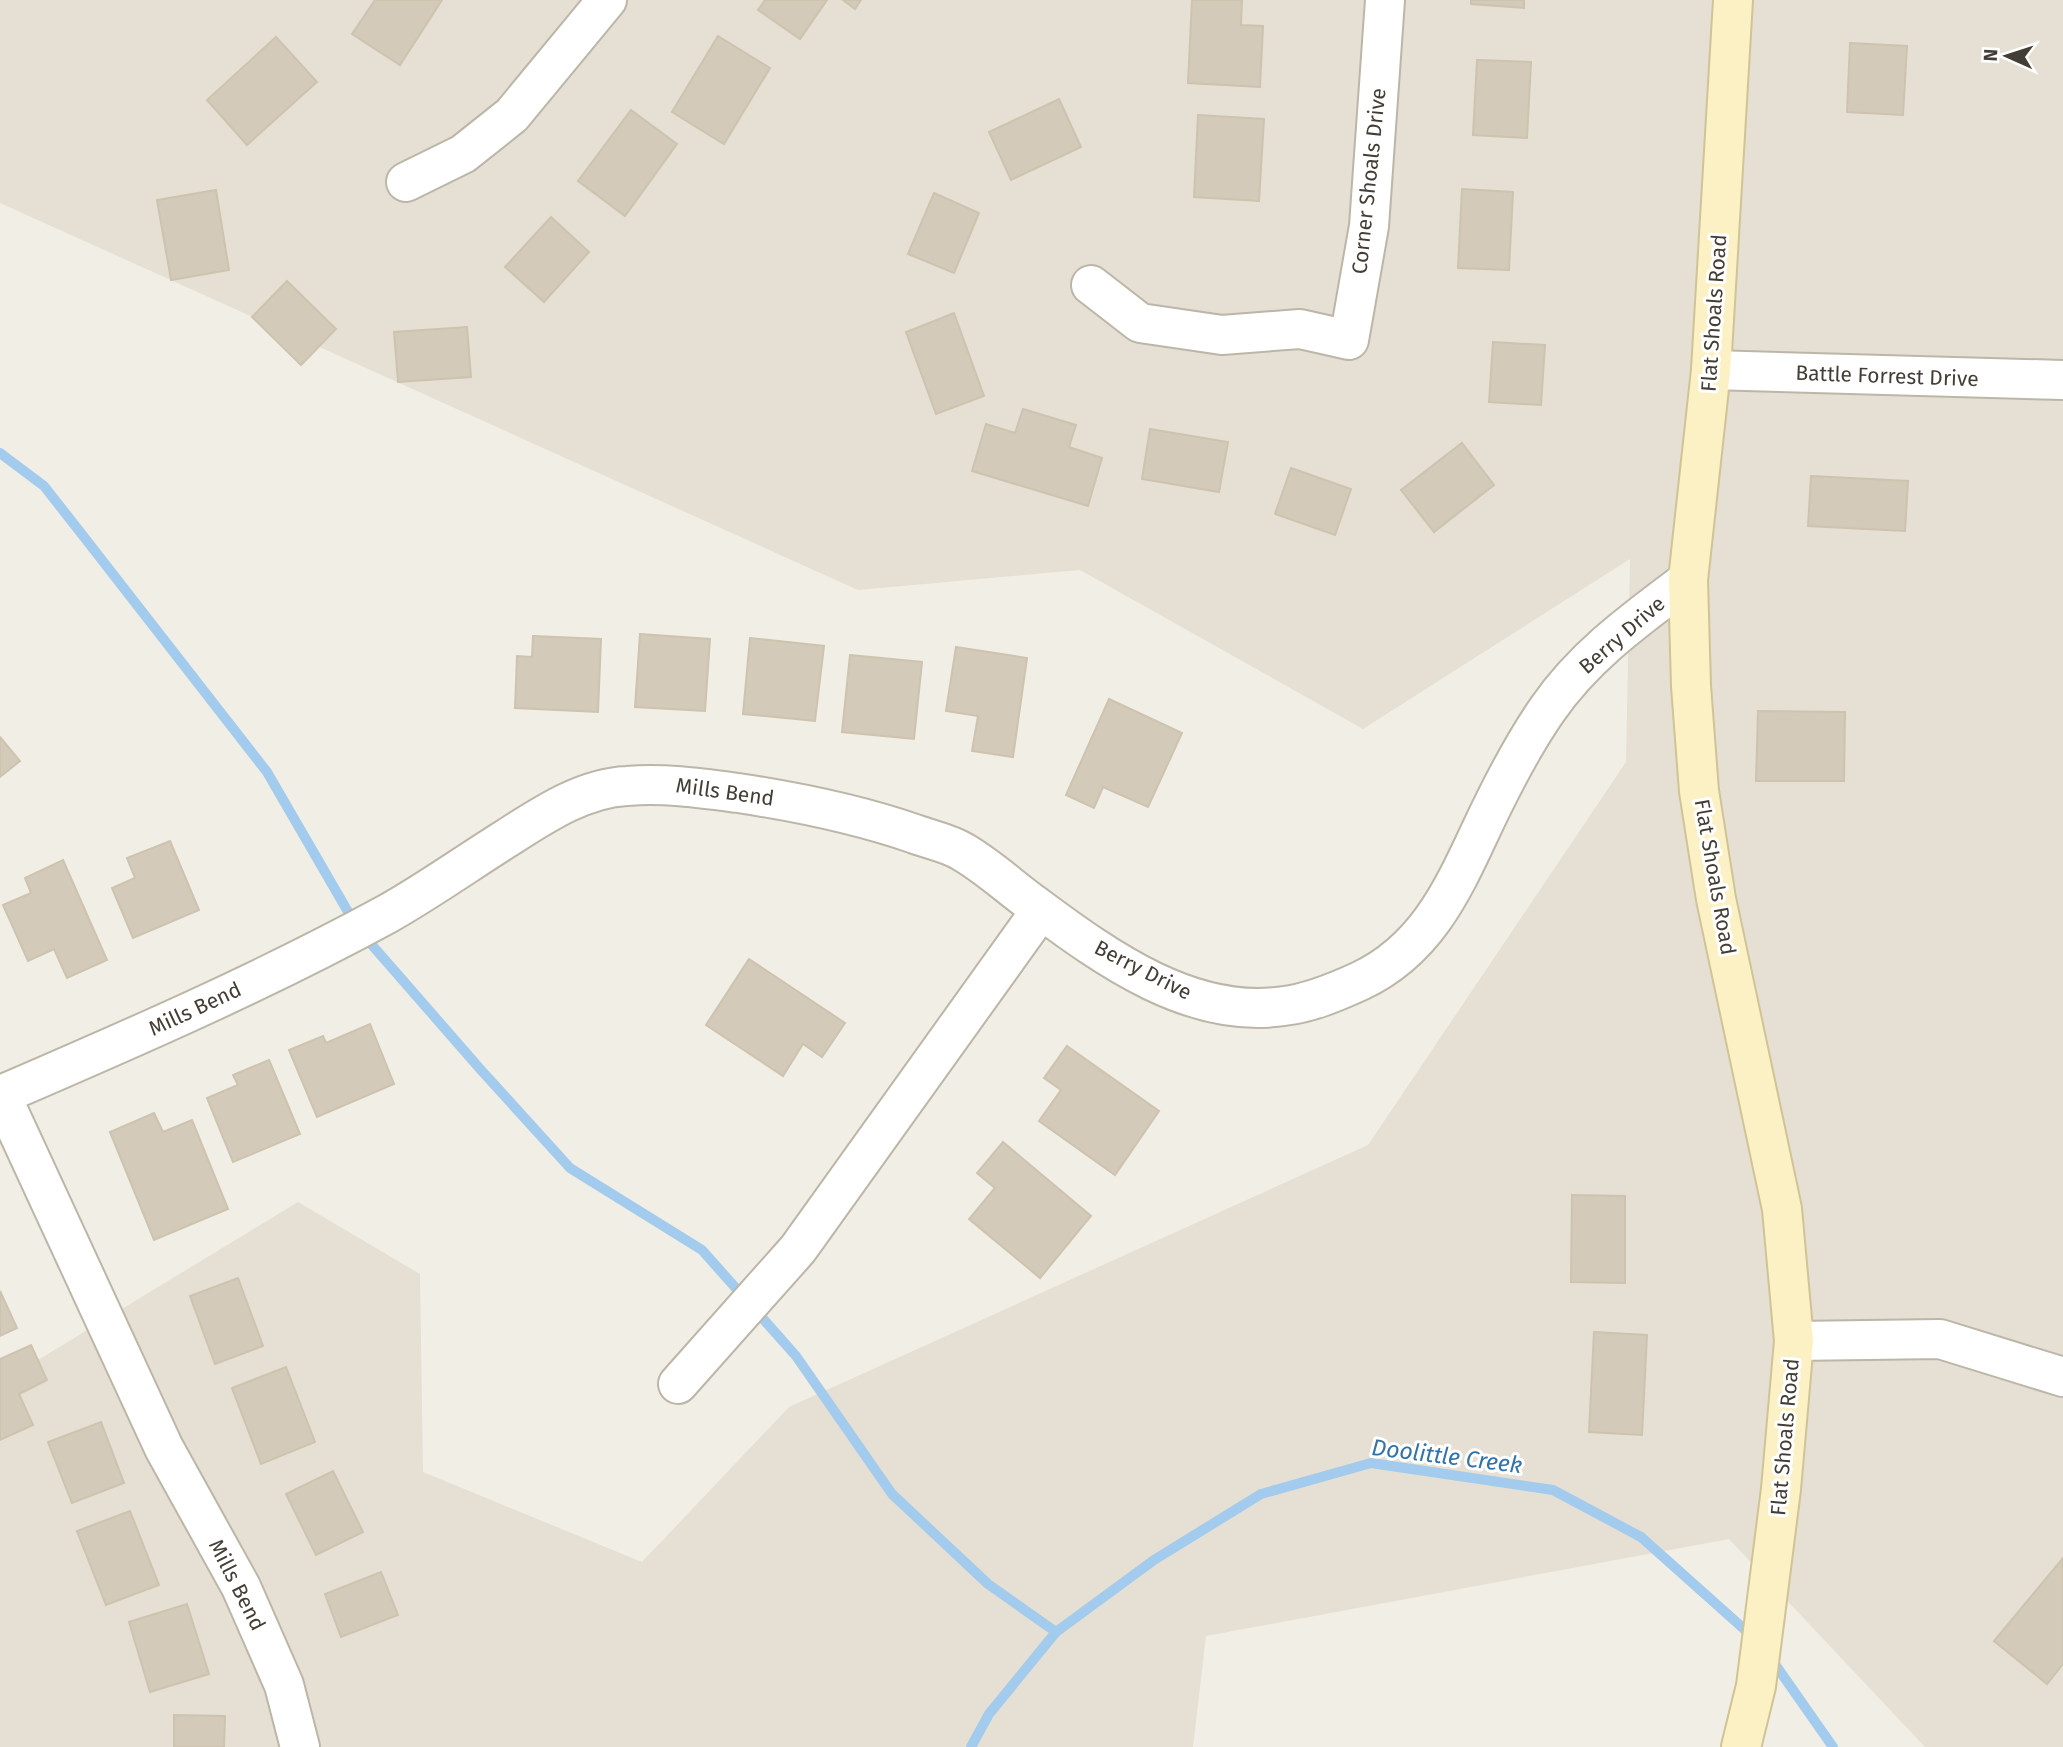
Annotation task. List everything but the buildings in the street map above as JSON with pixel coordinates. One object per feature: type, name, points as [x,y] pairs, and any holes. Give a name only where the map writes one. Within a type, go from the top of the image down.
[{"type":"main road","name":"Flat Shoals Road","points":[[1733,0],[1711,370],[1688,580],[1691,686],[1699,791],[1717,899],[1782,1209],[1794,1341],[1781,1489],[1756,1686],[1741,1747]]},
{"type":"street","points":[[406,182],[463,155],[512,115],[607,0]]},
{"type":"street","name":"Corner Shoals Drive","points":[[1091,285],[1140,323],[1222,335],[1300,330],[1349,340],[1369,226],[1385,0]]},
{"type":"street","name":"Battle Forrest Drive","points":[[1711,370],[2063,380]]},
{"type":"street","name":"Berry Drive","points":[[1041,910],[1109,957],[1155,982],[1193,998],[1229,1006],[1286,1006],[1327,995],[1367,978],[1404,952],[1447,900],[1512,765],[1548,708],[1603,645],[1688,580]]},
{"type":"street","name":"Mills Bend","points":[[300,1747],[284,1685],[241,1587],[164,1448],[0,1094],[117,1045],[263,977],[390,912],[535,820],[583,795],[619,786],[670,784],[804,803],[892,826],[960,850],[1041,910]]},
{"type":"street","points":[[678,1384],[798,1249],[1041,910]]},
{"type":"street","points":[[1794,1341],[1940,1339],[2063,1377]]},
{"type":"shaded area","points":[[0,0],[2063,0],[2063,1747],[1925,1747],[1729,1539],[1206,1636],[1193,1747],[0,1747],[0,1383],[298,1202],[420,1274],[423,1472],[642,1562],[789,1407],[1368,1145],[1626,762],[1630,559],[1363,729],[1080,570],[858,590],[0,203]]},
{"type":"waterway","points":[[0,453],[44,486],[84,537],[267,772],[358,929],[481,1070],[570,1168],[702,1250],[796,1356],[892,1494],[988,1584],[1056,1632]]},
{"type":"waterway","name":"Doolittle Creek","points":[[971,1747],[989,1714],[1056,1632],[1154,1560],[1261,1494],[1371,1463],[1553,1490],[1641,1537],[1753,1637]]},
{"type":"waterway","name":"Doolittle Creek","points":[[1770,1657],[1833,1747]]}]
